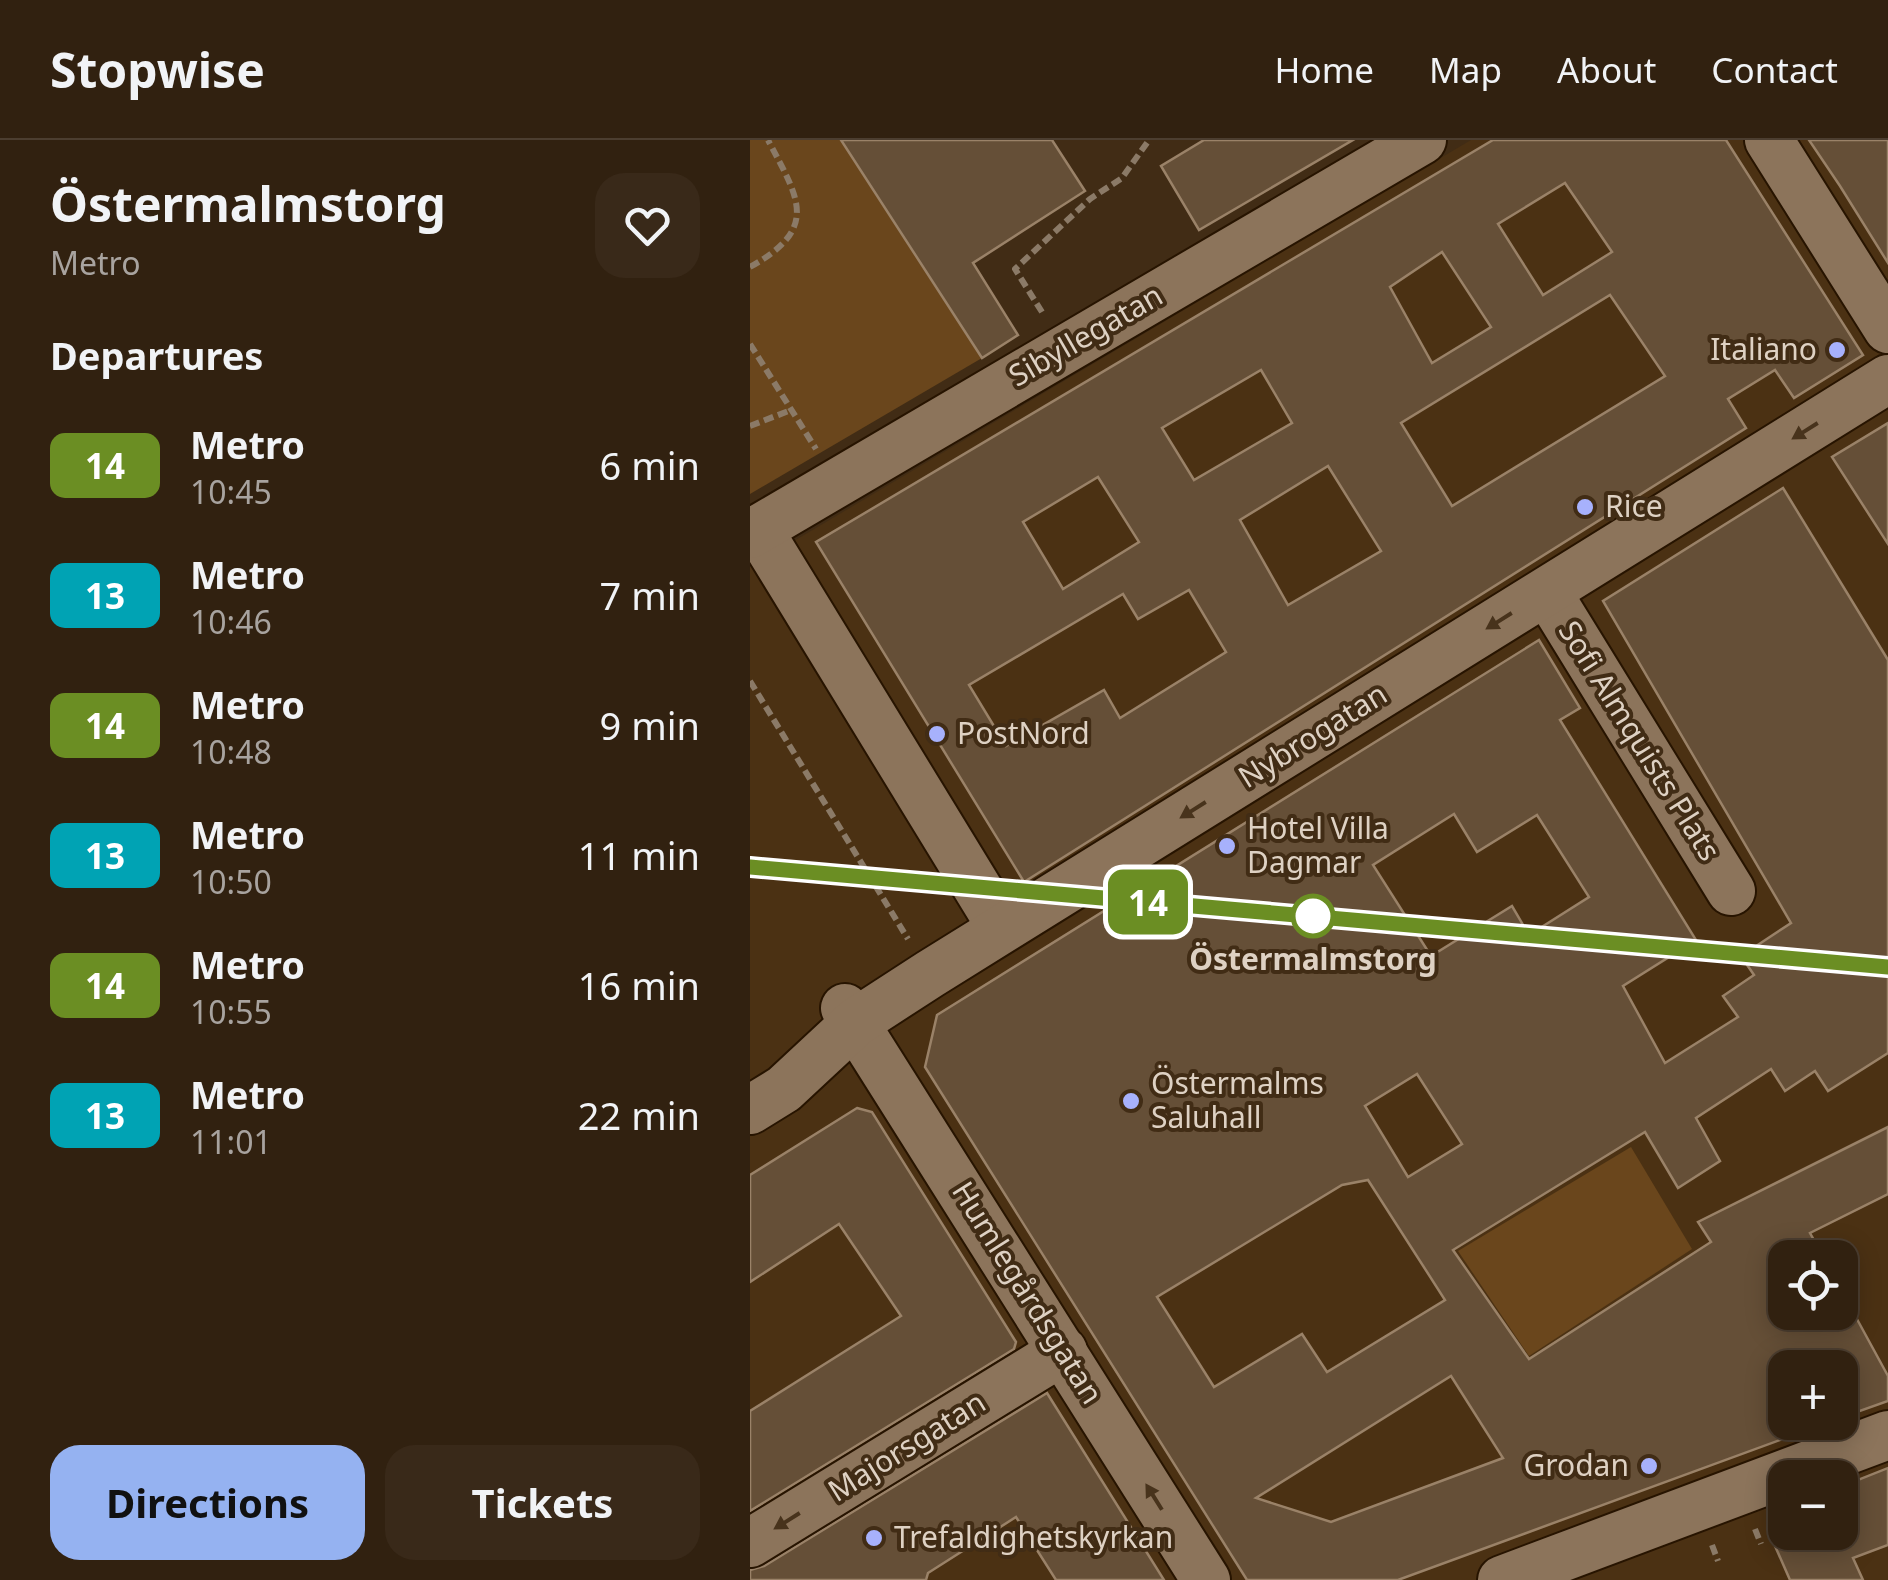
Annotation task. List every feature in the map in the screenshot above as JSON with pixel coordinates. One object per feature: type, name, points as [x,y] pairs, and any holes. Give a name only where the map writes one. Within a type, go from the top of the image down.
[{"type":"street","name":"Sibyllegatan","points":[[754,531],[1422,140]]},
{"type":"street","points":[[1769,140],[1888,329]]},
{"type":"street","name":"Nybrogatan","points":[[767,1100],[850,1015],[930,974],[1888,379]]},
{"type":"street","points":[[754,531],[1002,928]]},
{"type":"street","name":"Sofi Almquists Plats","points":[[1546,592],[1732,891]]},
{"type":"street","name":"Humlegårdsgatan","points":[[850,1015],[1206,1580]]},
{"type":"street","name":"Majorsgatan","points":[[750,1544],[1063,1351]]},
{"type":"street","points":[[1502,1580],[1888,1435]]},
{"type":"path","points":[[750,267],[790,238],[798,219],[796,192],[768,140]]},
{"type":"path","points":[[1046,319],[1015,269],[1090,200],[1122,178],[1149,140]]},
{"type":"path","points":[[750,344],[818,453]]},
{"type":"path","points":[[750,426],[791,410]]},
{"type":"path","points":[[750,681],[930,974]]},
{"type":"shaded area","points":[[750,140],[841,140],[982,358],[750,494]]},
{"type":"shaded area","points":[[1471,140],[1888,140],[1888,1580],[750,1580],[750,567]]},
{"type":"shaded area","points":[[1631,1147],[1692,1249],[1529,1356],[1458,1251]]},
{"type":"building","points":[[841,140],[1052,140],[1085,191],[973,263],[1018,335],[982,358]]},
{"type":"building","points":[[1204,140],[1353,140],[1199,230],[1161,166]]},
{"type":"building","points":[[1493,140],[1726,140],[1863,355],[1794,398],[1775,370],[1728,399],[1746,428],[1024,882],[816,542]],"holes":[[[1565,183],[1612,252],[1543,295],[1498,224]],[[1442,252],[1491,327],[1432,363],[1390,287]],[[1610,295],[1665,376],[1452,506],[1401,423]],[[1261,370],[1292,423],[1194,480],[1162,428]],[[1328,466],[1381,551],[1288,605],[1240,520]],[[1098,477],[1139,542],[1063,589],[1023,522]],[[1189,590],[1226,652],[1120,718],[1104,690],[1006,746],[969,685],[1123,594],[1138,619]]]},
{"type":"building","points":[[1809,140],[1888,140],[1888,263],[1840,186]]},
{"type":"building","points":[[1888,423],[1888,544],[1832,457]]},
{"type":"building","points":[[1783,488],[1888,660],[1888,1053],[1828,1091],[1815,1071],[1785,1091],[1771,1069],[1696,1118],[1720,1161],[1678,1188],[1645,1132],[1453,1250],[1529,1359],[1711,1242],[1698,1222],[1888,1127],[1888,1194],[1810,1233],[1814,1240],[1768,1240],[1768,1330],[1858,1330],[1858,1321],[1888,1376],[1888,1401],[1858,1412],[1858,1350],[1768,1350],[1768,1440],[1780,1440],[1398,1580],[1247,1580],[925,1067],[937,1015],[1539,640],[1580,708],[1560,720],[1696,940],[1623,986],[1665,1063],[1738,1017],[1723,996],[1754,975],[1741,956],[1791,923],[1603,601]],"holes":[[[1454,814],[1477,852],[1537,815],[1589,897],[1529,935],[1512,906],[1431,956],[1373,865]],[[1417,1074],[1462,1144],[1408,1177],[1365,1106]],[[1368,1180],[1445,1300],[1327,1372],[1302,1334],[1214,1387],[1157,1297],[1342,1185]],[[1451,1376],[1503,1458],[1331,1522],[1256,1498]]]},
{"type":"building","points":[[857,1108],[872,1112],[1016,1342],[1014,1349],[750,1511],[750,1411],[901,1316],[839,1224],[750,1282],[750,1175]]},
{"type":"building","points":[[1047,1393],[1164,1580],[1056,1580],[1016,1517],[928,1573],[926,1580],[750,1580],[750,1570],[764,1566]]},
{"type":"building","points":[[1888,1468],[1888,1545],[1853,1558],[1863,1580],[1790,1580],[1777,1550],[1858,1550],[1858,1480]]},
{"type":"metro line","name":"14","points":[[750,867],[1888,967]]},
{"type":"place","name":"Italiano","points":[[1837,350]]},
{"type":"place","name":"Rice","points":[[1585,507]]},
{"type":"place","name":"PostNord","points":[[937,734]]},
{"type":"place","name":"Hotel Villa Dagmar","points":[[1227,846]]},
{"type":"place","name":"Östermalmstorg","points":[[1313,916]]},
{"type":"place","name":"Östermalms Saluhall","points":[[1131,1101]]},
{"type":"place","name":"Grodan","points":[[1649,1466]]},
{"type":"place","name":"Trefaldighetskyrkan","points":[[874,1538]]}]
